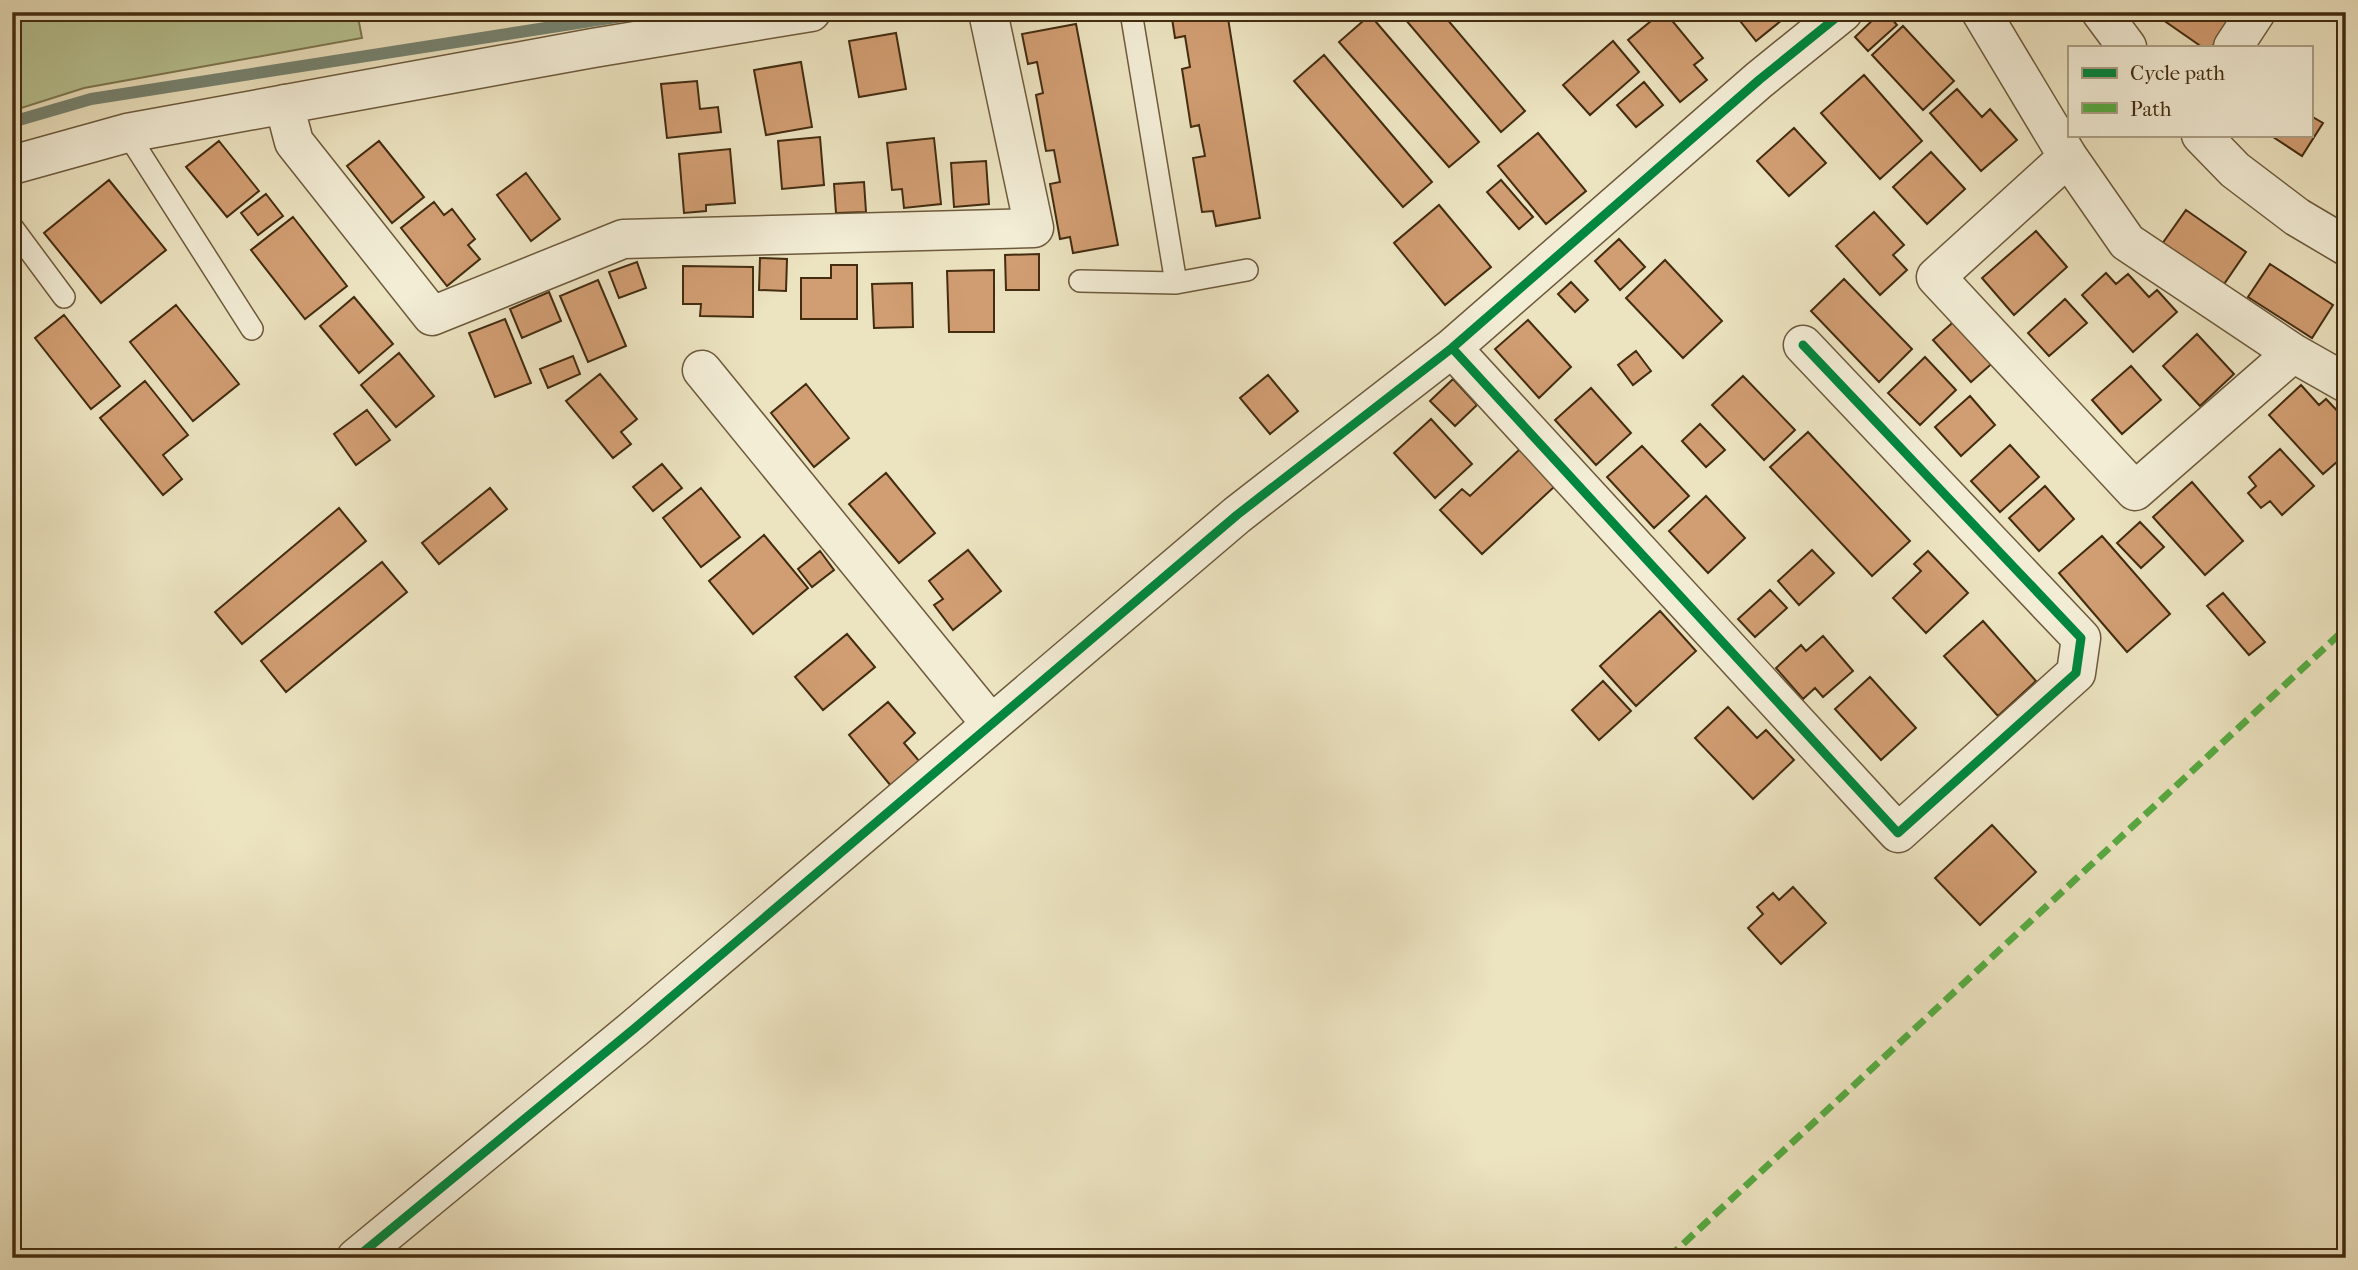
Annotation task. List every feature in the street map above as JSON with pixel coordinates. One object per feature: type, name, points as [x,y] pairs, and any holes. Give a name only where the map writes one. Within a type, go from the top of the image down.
[{"type":"street","points":[[12,165],[127,133],[593,48],[811,12]]},
{"type":"street","points":[[284,104],[293,142],[432,316],[623,239],[1034,228],[988,12]]},
{"type":"street","points":[[356,1258],[635,1028],[1237,515],[1452,348],[1749,88],[1843,12]]},
{"type":"street","points":[[1981,12],[2068,157],[2127,242],[2293,353],[2346,383]]},
{"type":"street","points":[[2101,12],[2126,46]]},
{"type":"street","points":[[2234,46],[2256,12]]},
{"type":"street","points":[[2202,136],[2235,170],[2297,217],[2346,246]]},
{"type":"street","points":[[2068,157],[1936,277],[2135,491],[2293,353]]},
{"type":"street","points":[[1452,348],[1898,833],[2076,673],[2081,638],[1803,345]]},
{"type":"street","points":[[702,370],[991,724]]},
{"type":"lane","points":[[1131,12],[1176,283]]},
{"type":"lane","points":[[127,133],[252,329]]},
{"type":"lane","points":[[12,226],[65,297]]},
{"type":"lane","points":[[1080,281],[1176,283],[1247,270]]},
{"type":"green space","points":[[12,12],[357,12],[362,38],[84,88],[12,111]]},
{"type":"building","points":[[1171,12],[1227,12],[1260,218],[1216,226],[1213,211],[1202,212],[1193,158],[1205,156],[1199,125],[1191,127],[1182,69],[1190,67],[1185,36],[1175,38]]},
{"type":"building","points":[[1399,12],[1441,12],[1525,111],[1501,132]]},
{"type":"building","points":[[1665,12],[1703,58],[1694,65],[1707,80],[1680,102],[1628,40]]},
{"type":"building","points":[[1733,12],[1783,12],[1787,16],[1756,41]]},
{"type":"building","points":[[1881,12],[1886,12],[1897,25],[1868,51],[1855,37]]},
{"type":"building","points":[[2237,12],[2213,46],[2201,46],[2153,13]]},
{"type":"building","points":[[1370,15],[1479,142],[1449,167],[1339,42]]},
{"type":"building","points":[[1076,24],[1118,245],[1073,253],[1070,237],[1060,239],[1050,184],[1060,182],[1054,150],[1046,151],[1036,95],[1043,93],[1037,62],[1028,64],[1022,34]]},
{"type":"building","points":[[1903,26],[1954,81],[1923,110],[1872,55]]},
{"type":"building","points":[[896,33],[906,89],[859,97],[849,41]]},
{"type":"building","points":[[1613,41],[1639,72],[1590,115],[1563,85]]},
{"type":"building","points":[[1324,55],[1432,182],[1403,207],[1294,81]]},
{"type":"building","points":[[801,62],[812,127],[766,135],[754,70]]},
{"type":"building","points":[[1864,75],[1922,141],[1880,179],[1821,113]]},
{"type":"building","points":[[697,81],[700,109],[718,107],[721,132],[667,138],[661,84]]},
{"type":"building","points":[[1644,82],[1663,105],[1636,127],[1617,105]]},
{"type":"building","points":[[1957,89],[1982,117],[1990,109],[2017,140],[1981,171],[1930,113]]},
{"type":"building","points":[[2312,117],[2323,123],[2302,156],[2272,136],[2312,136]]},
{"type":"building","points":[[1794,128],[1826,163],[1789,196],[1757,161]]},
{"type":"building","points":[[1538,133],[1586,191],[1546,224],[1498,166]]},
{"type":"building","points":[[820,137],[824,185],[782,189],[778,141]]},
{"type":"building","points":[[934,138],[941,204],[904,208],[902,189],[892,190],[887,143]]},
{"type":"building","points":[[219,141],[259,191],[227,217],[186,167]]},
{"type":"building","points":[[379,141],[424,197],[392,223],[347,166]]},
{"type":"building","points":[[730,149],[735,203],[706,205],[706,211],[684,213],[679,154]]},
{"type":"building","points":[[1931,152],[1965,189],[1927,224],[1893,187]]},
{"type":"building","points":[[986,161],[989,204],[954,207],[951,163]]},
{"type":"building","points":[[526,173],[560,219],[531,241],[497,195]]},
{"type":"building","points":[[109,180],[166,250],[101,303],[44,233]]},
{"type":"building","points":[[1501,180],[1533,217],[1519,229],[1487,192]]},
{"type":"building","points":[[864,182],[866,212],[836,213],[834,184]]},
{"type":"building","points":[[266,194],[283,216],[258,235],[241,213]]},
{"type":"building","points":[[434,202],[444,215],[452,209],[475,239],[468,245],[480,259],[447,286],[401,228]]},
{"type":"building","points":[[1439,205],[1491,267],[1445,305],[1394,243]]},
{"type":"building","points":[[2186,210],[2246,252],[2222,287],[2162,244]]},
{"type":"building","points":[[1874,212],[1904,245],[1893,255],[1907,270],[1880,295],[1836,246]]},
{"type":"building","points":[[293,217],[347,286],[305,319],[251,250]]},
{"type":"building","points":[[2036,231],[2067,267],[2014,315],[1982,278]]},
{"type":"building","points":[[1619,239],[1645,267],[1620,290],[1595,261]]},
{"type":"building","points":[[1039,254],[1039,290],[1006,290],[1005,255]]},
{"type":"building","points":[[760,258],[787,259],[786,291],[759,290]]},
{"type":"building","points":[[1665,260],[1722,321],[1683,358],[1626,298]]},
{"type":"building","points":[[637,262],[646,288],[619,298],[609,272]]},
{"type":"building","points":[[2270,264],[2333,305],[2312,338],[2248,297]]},
{"type":"building","points":[[831,265],[857,265],[857,319],[801,319],[801,278],[831,278]]},
{"type":"building","points":[[683,266],[753,267],[753,317],[700,316],[701,304],[683,304]]},
{"type":"building","points":[[994,270],[994,332],[949,332],[947,271]]},
{"type":"building","points":[[2106,273],[2116,284],[2128,274],[2149,297],[2157,290],[2177,312],[2133,352],[2082,295]]},
{"type":"building","points":[[1844,279],[1912,349],[1879,382],[1811,311]]},
{"type":"building","points":[[598,280],[626,346],[588,362],[560,296]]},
{"type":"building","points":[[1571,282],[1588,300],[1575,312],[1558,294]]},
{"type":"building","points":[[912,283],[913,327],[874,328],[872,284]]},
{"type":"building","points":[[549,292],[561,321],[522,338],[510,309]]},
{"type":"building","points":[[354,297],[393,344],[359,373],[320,326]]},
{"type":"building","points":[[2065,299],[2087,323],[2049,356],[2028,333]]},
{"type":"building","points":[[176,305],[239,384],[193,421],[130,342]]},
{"type":"building","points":[[64,315],[120,386],[91,409],[35,338]]},
{"type":"building","points":[[1959,317],[1997,359],[1971,382],[1933,340]]},
{"type":"building","points":[[505,319],[531,383],[495,397],[469,333]]},
{"type":"building","points":[[1528,320],[1571,367],[1539,398],[1495,349]]},
{"type":"building","points":[[2197,334],[2234,374],[2200,406],[2163,366]]},
{"type":"building","points":[[1636,351],[1651,371],[1633,385],[1618,365]]},
{"type":"building","points":[[399,353],[434,396],[396,427],[361,385]]},
{"type":"building","points":[[573,356],[580,374],[548,388],[540,369]]},
{"type":"building","points":[[1925,357],[1956,390],[1920,425],[1888,393]]},
{"type":"building","points":[[2131,366],[2161,400],[2122,434],[2092,400]]},
{"type":"building","points":[[600,374],[637,419],[621,432],[631,444],[613,458],[566,401]]},
{"type":"building","points":[[1268,375],[1298,411],[1270,434],[1240,398]]},
{"type":"building","points":[[1743,376],[1795,430],[1764,460],[1712,405]]},
{"type":"building","points":[[1453,379],[1477,405],[1455,426],[1430,401]]},
{"type":"building","points":[[145,381],[188,435],[163,455],[182,479],[163,495],[100,418]]},
{"type":"building","points":[[806,384],[849,438],[814,467],[771,413]]},
{"type":"building","points":[[2301,385],[2319,405],[2326,399],[2346,420],[2346,427],[2342,430],[2346,434],[2346,454],[2323,474],[2269,415]]},
{"type":"building","points":[[1591,388],[1631,433],[1596,465],[1555,420]]},
{"type":"building","points":[[1970,396],[1995,425],[1961,456],[1935,427]]},
{"type":"building","points":[[367,410],[390,440],[356,465],[334,434]]},
{"type":"building","points":[[1431,419],[1472,464],[1435,498],[1394,453]]},
{"type":"building","points":[[1700,424],[1725,450],[1706,467],[1682,441]]},
{"type":"building","points":[[1808,432],[1910,541],[1872,576],[1770,467]]},
{"type":"building","points":[[2010,445],[2039,477],[2000,512],[1971,481]]},
{"type":"building","points":[[1642,446],[1689,496],[1654,528],[1607,477]]},
{"type":"building","points":[[1520,449],[1555,486],[1482,554],[1440,510],[1462,489],[1470,496]]},
{"type":"building","points":[[2280,449],[2314,486],[2282,515],[2270,501],[2261,508],[2248,493],[2256,486],[2249,477]]},
{"type":"building","points":[[662,464],[682,488],[653,511],[633,487]]},
{"type":"building","points":[[886,473],[935,533],[899,563],[849,504]]},
{"type":"building","points":[[2192,482],[2243,541],[2205,575],[2153,517]]},
{"type":"building","points":[[2045,486],[2074,519],[2039,551],[2009,518]]},
{"type":"building","points":[[490,488],[507,509],[439,564],[422,543]]},
{"type":"building","points":[[701,488],[740,537],[701,567],[663,518]]},
{"type":"building","points":[[1706,496],[1745,538],[1708,573],[1669,531]]},
{"type":"building","points":[[339,508],[366,541],[242,644],[215,612]]},
{"type":"building","points":[[2140,522],[2164,547],[2141,568],[2117,543]]},
{"type":"building","points":[[764,535],[808,588],[753,634],[709,581]]},
{"type":"building","points":[[2102,536],[2170,614],[2127,652],[2059,573]]},
{"type":"building","points":[[968,550],[1001,591],[953,630],[934,605],[943,599],[929,581]]},
{"type":"building","points":[[1812,550],[1834,573],[1799,605],[1778,581]]},
{"type":"building","points":[[820,551],[834,570],[812,587],[798,569]]},
{"type":"building","points":[[1928,551],[1968,593],[1926,633],[1893,598],[1921,571],[1914,564]]},
{"type":"building","points":[[382,562],[407,592],[286,692],[261,661]]},
{"type":"building","points":[[1770,590],[1787,608],[1755,637],[1738,619]]},
{"type":"building","points":[[2223,593],[2265,642],[2249,655],[2207,606]]},
{"type":"building","points":[[1660,611],[1696,651],[1636,706],[1600,666]]},
{"type":"building","points":[[1983,621],[2036,681],[1998,716],[1944,656]]},
{"type":"building","points":[[847,634],[875,667],[823,710],[795,677]]},
{"type":"building","points":[[1823,636],[1853,671],[1823,697],[1815,688],[1803,699],[1776,668],[1801,645],[1806,651]]},
{"type":"building","points":[[1870,677],[1916,728],[1881,760],[1835,709]]},
{"type":"building","points":[[1603,681],[1631,711],[1599,740],[1572,710]]},
{"type":"building","points":[[888,702],[915,733],[904,743],[920,762],[891,786],[849,735]]},
{"type":"building","points":[[1728,707],[1757,738],[1766,730],[1794,760],[1753,799],[1695,738]]},
{"type":"building","points":[[1992,825],[2036,872],[1980,925],[1935,878]]},
{"type":"building","points":[[1793,887],[1826,923],[1781,964],[1748,928],[1763,914],[1757,907],[1773,893],[1779,900]]},
{"type":"waterway","points":[[12,122],[91,99],[648,12]]},
{"type":"marked path","points":[[1668,1258],[2346,628]]},
{"type":"cycle path","points":[[356,1258],[635,1028],[1237,515],[1452,348],[1759,80],[1843,12]]},
{"type":"cycle path","points":[[1452,348],[1898,833],[2076,673],[2081,638],[1803,345]]}]
